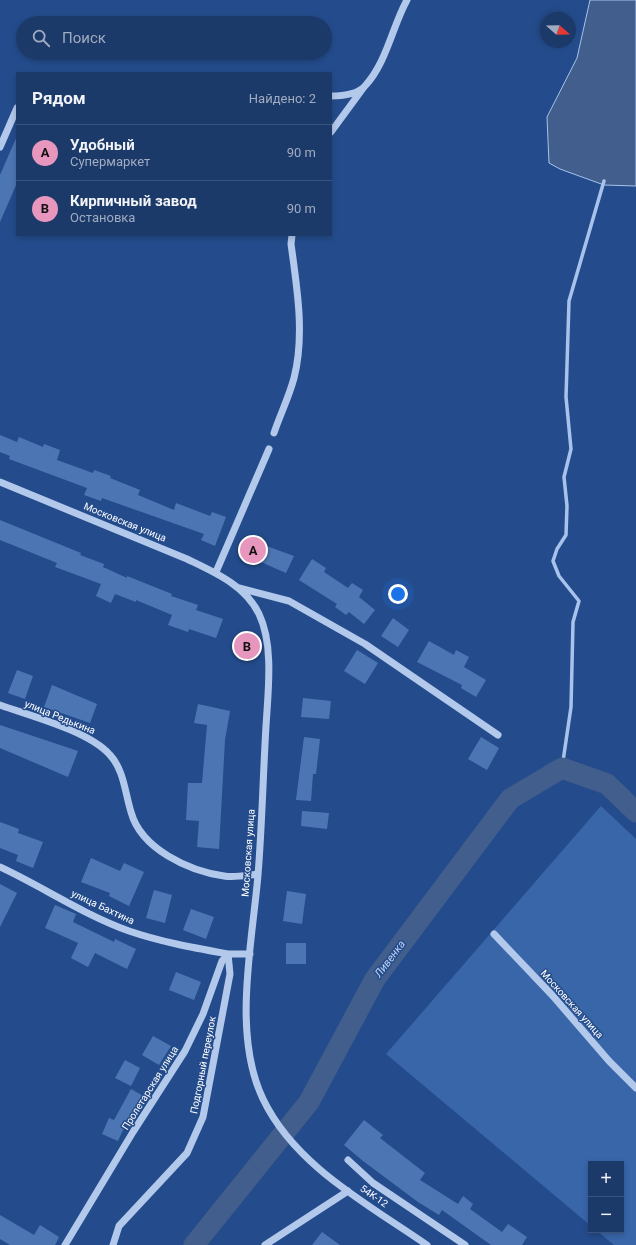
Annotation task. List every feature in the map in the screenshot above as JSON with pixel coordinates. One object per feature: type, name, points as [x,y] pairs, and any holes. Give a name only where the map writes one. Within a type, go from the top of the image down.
[{"type":"street","points":[[332,131],[365,87],[383,59],[399,15],[407,0]]},
{"type":"street","points":[[332,96],[345,96],[365,87]]},
{"type":"street","points":[[0,147],[16,110]]},
{"type":"street","points":[[274,433],[294,378],[298,348],[298,300],[291,244],[292,236]]},
{"type":"street","points":[[216,572],[268,449]]},
{"type":"street","name":"Московская улица","points":[[0,482],[216,572],[239,588],[259,614],[264,629],[267,648],[268,685],[258,874],[250,954],[247,1034],[251,1068],[261,1094],[276,1122]]},
{"type":"street","name":"Московская улица","points":[[239,588],[289,601],[366,644],[498,735]]},
{"type":"street","name":"улица Редькина","points":[[0,705],[51,723],[85,737],[102,747],[111,756],[120,771],[131,812],[137,827],[156,846],[169,856],[188,866],[225,876],[258,874]]},
{"type":"street","name":"улица Бахтина","points":[[0,867],[32,882],[79,908],[129,931],[182,945],[228,954]]},
{"type":"street","name":"Московская улица","points":[[494,934],[552,995],[609,1061],[636,1088]]},
{"type":"street","points":[[228,954],[250,954]]},
{"type":"street","name":"Пролетарская улица","points":[[65,1245],[133,1132],[185,1051],[203,1014],[219,968],[228,954]]},
{"type":"street","name":"Подгорный переулок","points":[[113,1245],[119,1226],[187,1153],[203,1117],[230,974],[228,954]]},
{"type":"street","name":"54K-12","points":[[276,1122],[311,1162],[348,1190],[427,1245]]},
{"type":"street","points":[[348,1160],[373,1183],[465,1245]]},
{"type":"street","points":[[265,1245],[348,1190]]},
{"type":"shaded area","points":[[590,0],[636,0],[636,186],[604,185],[560,169],[549,163],[547,117],[577,58]]},
{"type":"shaded area","points":[[601,806],[636,839],[636,1245],[614,1245],[600,1233],[624,1233],[624,1161],[588,1161],[588,1223],[386,1054]]},
{"type":"building","points":[[16,138],[16,185],[0,222],[0,175]]},
{"type":"building","points":[[0,435],[17,442],[19,437],[43,447],[44,444],[60,450],[57,460],[93,473],[94,470],[111,476],[110,478],[140,490],[138,495],[174,510],[176,503],[210,516],[212,512],[226,517],[215,546],[201,540],[204,534],[102,498],[101,501],[84,495],[87,488],[9,459],[10,456],[0,452]]},
{"type":"building","points":[[0,520],[81,553],[80,555],[104,564],[103,567],[127,578],[127,576],[172,594],[171,596],[198,605],[196,610],[223,619],[216,638],[189,629],[188,632],[168,625],[172,615],[136,600],[136,602],[115,594],[111,603],[96,596],[101,584],[55,567],[57,563],[0,540]]},
{"type":"building","points":[[244,538],[294,556],[286,573],[238,552]]},
{"type":"building","points":[[312,559],[326,568],[324,572],[348,588],[352,583],[363,590],[359,597],[375,610],[364,624],[349,612],[346,615],[335,607],[337,604],[299,580]]},
{"type":"building","points":[[393,618],[409,630],[398,647],[381,636]]},
{"type":"building","points":[[429,641],[454,655],[456,650],[469,657],[464,667],[486,680],[476,697],[461,688],[462,685],[417,662]]},
{"type":"building","points":[[357,650],[378,663],[365,684],[344,671]]},
{"type":"building","points":[[17,670],[33,676],[25,699],[8,693]]},
{"type":"building","points":[[52,685],[97,704],[90,723],[44,707]]},
{"type":"building","points":[[303,698],[331,701],[329,719],[301,717]]},
{"type":"building","points":[[198,704],[230,711],[225,740],[219,849],[197,847],[199,821],[186,820],[188,783],[202,783],[207,725],[194,723]]},
{"type":"building","points":[[0,725],[78,751],[68,777],[0,748]]},
{"type":"building","points":[[304,737],[320,739],[316,774],[313,774],[311,801],[296,800]]},
{"type":"building","points":[[481,737],[499,748],[487,770],[468,759]]},
{"type":"building","points":[[302,811],[329,813],[327,829],[301,826]]},
{"type":"building","points":[[0,822],[19,829],[18,833],[43,842],[33,868],[16,861],[18,855],[0,848]]},
{"type":"building","points":[[91,858],[120,871],[124,863],[144,872],[129,906],[109,896],[110,893],[81,882]]},
{"type":"building","points":[[0,884],[17,893],[0,927]]},
{"type":"building","points":[[154,890],[172,895],[165,923],[146,918]]},
{"type":"building","points":[[287,891],[306,894],[302,924],[283,921]]},
{"type":"building","points":[[55,905],[76,914],[73,922],[114,942],[115,939],[136,949],[127,969],[95,953],[88,967],[71,958],[78,943],[45,928]]},
{"type":"building","points":[[191,909],[214,917],[206,939],[183,930]]},
{"type":"building","points":[[286,943],[306,943],[306,964],[286,964]]},
{"type":"building","points":[[176,972],[201,982],[194,1000],[169,990]]},
{"type":"building","points":[[153,1036],[171,1046],[159,1065],[142,1055]]},
{"type":"building","points":[[125,1060],[140,1068],[131,1086],[115,1078]]},
{"type":"building","points":[[131,1089],[145,1097],[132,1121],[128,1119],[118,1141],[102,1134],[109,1118],[114,1120]]},
{"type":"building","points":[[364,1120],[383,1135],[380,1138],[425,1173],[420,1180],[458,1204],[463,1196],[473,1204],[470,1209],[502,1232],[508,1224],[527,1237],[522,1245],[491,1245],[442,1210],[439,1215],[418,1202],[363,1161],[344,1145]]},
{"type":"building","points":[[0,1215],[34,1235],[40,1225],[59,1237],[55,1245],[10,1245],[0,1239]]},
{"type":"building","points":[[322,1232],[340,1245],[312,1245]]},
{"type":"waterway","points":[[562,768],[571,707],[573,622],[579,601],[559,576],[553,561],[557,549],[566,535],[567,506],[564,477],[571,449],[566,397],[569,301],[604,181]]},
{"type":"waterway","name":"Ливенка","points":[[194,1245],[309,1102],[375,979],[510,799],[562,768],[607,784],[636,812]]},
{"type":"place","name":"Удобный","points":[[253,550]]},
{"type":"place","name":"Кирпичный завод","points":[[247,646]]}]
